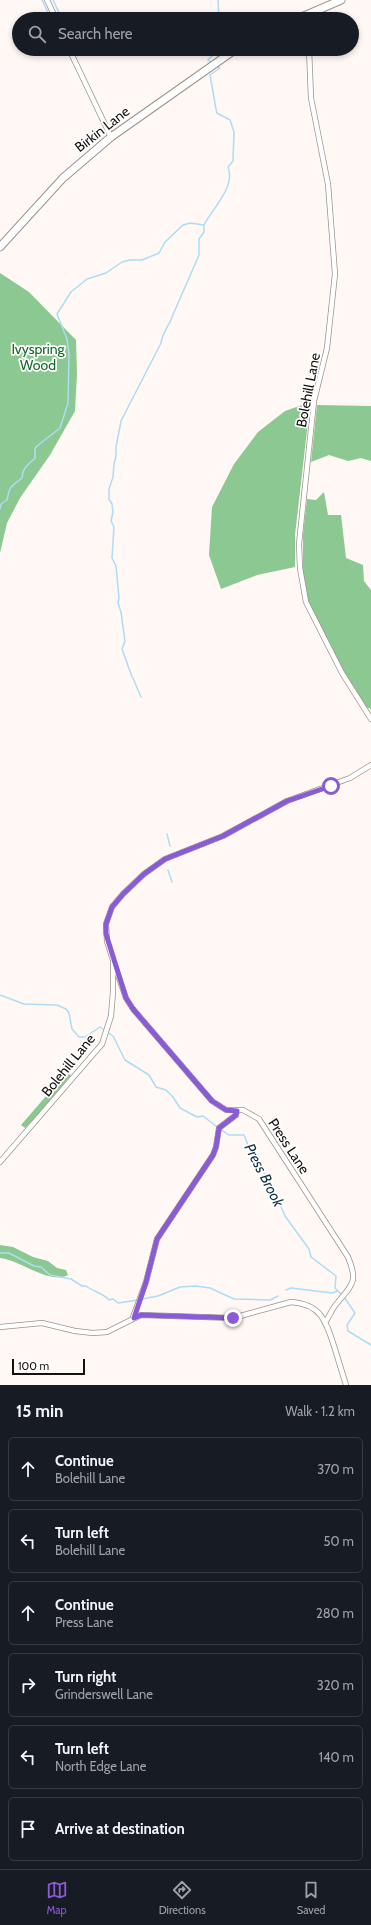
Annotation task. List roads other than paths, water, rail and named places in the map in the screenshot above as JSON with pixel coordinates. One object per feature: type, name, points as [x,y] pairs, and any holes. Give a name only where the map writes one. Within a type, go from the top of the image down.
[{"type":"street","points":[[47,0],[53,12]]},
{"type":"street","points":[[320,12],[341,0]]},
{"type":"street","points":[[72,56],[111,137]]},
{"type":"street","name":"Birkin Lane","points":[[0,247],[63,178],[111,137],[224,56]]},
{"type":"street","name":"Bolehill Lane","points":[[309,56],[311,98],[328,184],[335,274],[327,348],[314,400],[299,544],[300,568],[306,602],[342,673],[371,719]]},
{"type":"street","name":"Bolehill Lane","points":[[0,1162],[77,1071],[88,1062],[102,1044],[108,1029],[113,992],[113,960],[106,934],[106,924],[112,907],[123,894],[149,870],[165,859],[223,836],[287,801],[350,778],[371,765]]},
{"type":"street","name":"Press Lane","points":[[113,960],[126,998],[133,1009],[212,1101],[226,1110],[243,1110],[259,1119],[348,1257],[354,1278],[352,1286],[326,1321]]},
{"type":"street","points":[[134,1318],[146,1282],[157,1239],[213,1155],[219,1128],[236,1115],[237,1111]]},
{"type":"street","points":[[0,1327],[42,1323],[75,1331],[93,1333],[107,1332],[141,1315],[233,1318],[291,1302],[306,1304],[318,1312],[326,1321],[346,1385]]},
{"type":"waterway","points":[[42,0],[48,12]]},
{"type":"waterway","points":[[53,0],[59,12]]},
{"type":"waterway","points":[[218,0],[219,12]]},
{"type":"waterway","points":[[211,62],[208,60],[212,56]]},
{"type":"waterway","points":[[132,677],[122,649],[125,641],[121,612],[118,603],[119,598],[116,566],[112,558],[114,527],[111,521],[113,512],[112,504],[109,499],[109,489],[113,477],[116,447],[121,421],[161,343],[199,255],[199,239],[204,232],[204,225],[222,198],[229,182],[230,175],[228,167],[233,161],[234,132],[230,120],[217,113],[210,75],[220,68],[216,66]]},
{"type":"waterway","points":[[0,509],[1,504],[7,500],[12,487],[22,478],[28,464],[35,458],[35,449],[37,446],[60,428],[68,403],[69,354],[67,339],[57,314],[71,292],[87,279],[106,273],[122,262],[142,260],[159,253],[165,242],[183,225],[190,223],[204,225]]},
{"type":"waterway","points":[[133,678],[141,697]]},
{"type":"waterway","points":[[167,834],[170,846]]},
{"type":"waterway","points":[[168,870],[172,882]]},
{"type":"waterway","name":"Press Brook","points":[[0,995],[24,1004],[57,1005],[66,1009],[69,1013],[72,1029],[79,1037],[85,1037],[100,1027],[113,1036],[125,1060],[149,1075],[156,1087],[166,1090],[173,1097],[180,1108],[197,1117],[203,1116],[217,1127]]},
{"type":"waterway","name":"Press Brook","points":[[220,1129],[229,1135],[244,1135],[249,1148],[258,1160],[260,1168],[269,1179],[270,1190],[280,1204],[285,1216],[309,1249],[311,1257],[336,1276],[335,1288],[342,1295]]},
{"type":"waterway","points":[[0,1253],[9,1253],[34,1266],[41,1267],[50,1275],[71,1279],[82,1286],[86,1286],[101,1294],[109,1300],[113,1299],[118,1303],[138,1300]]},
{"type":"waterway","points":[[142,1299],[158,1296],[180,1287],[196,1286],[210,1288],[234,1299],[270,1300],[278,1296]]},
{"type":"waterway","points":[[286,1290],[291,1288],[332,1293],[338,1291]]},
{"type":"waterway","name":"Press Brook","points":[[344,1297],[355,1313],[347,1325],[348,1331],[371,1345]]},
{"type":"park label","name":"Ivyspring Wood","points":[[38,358]]}]
